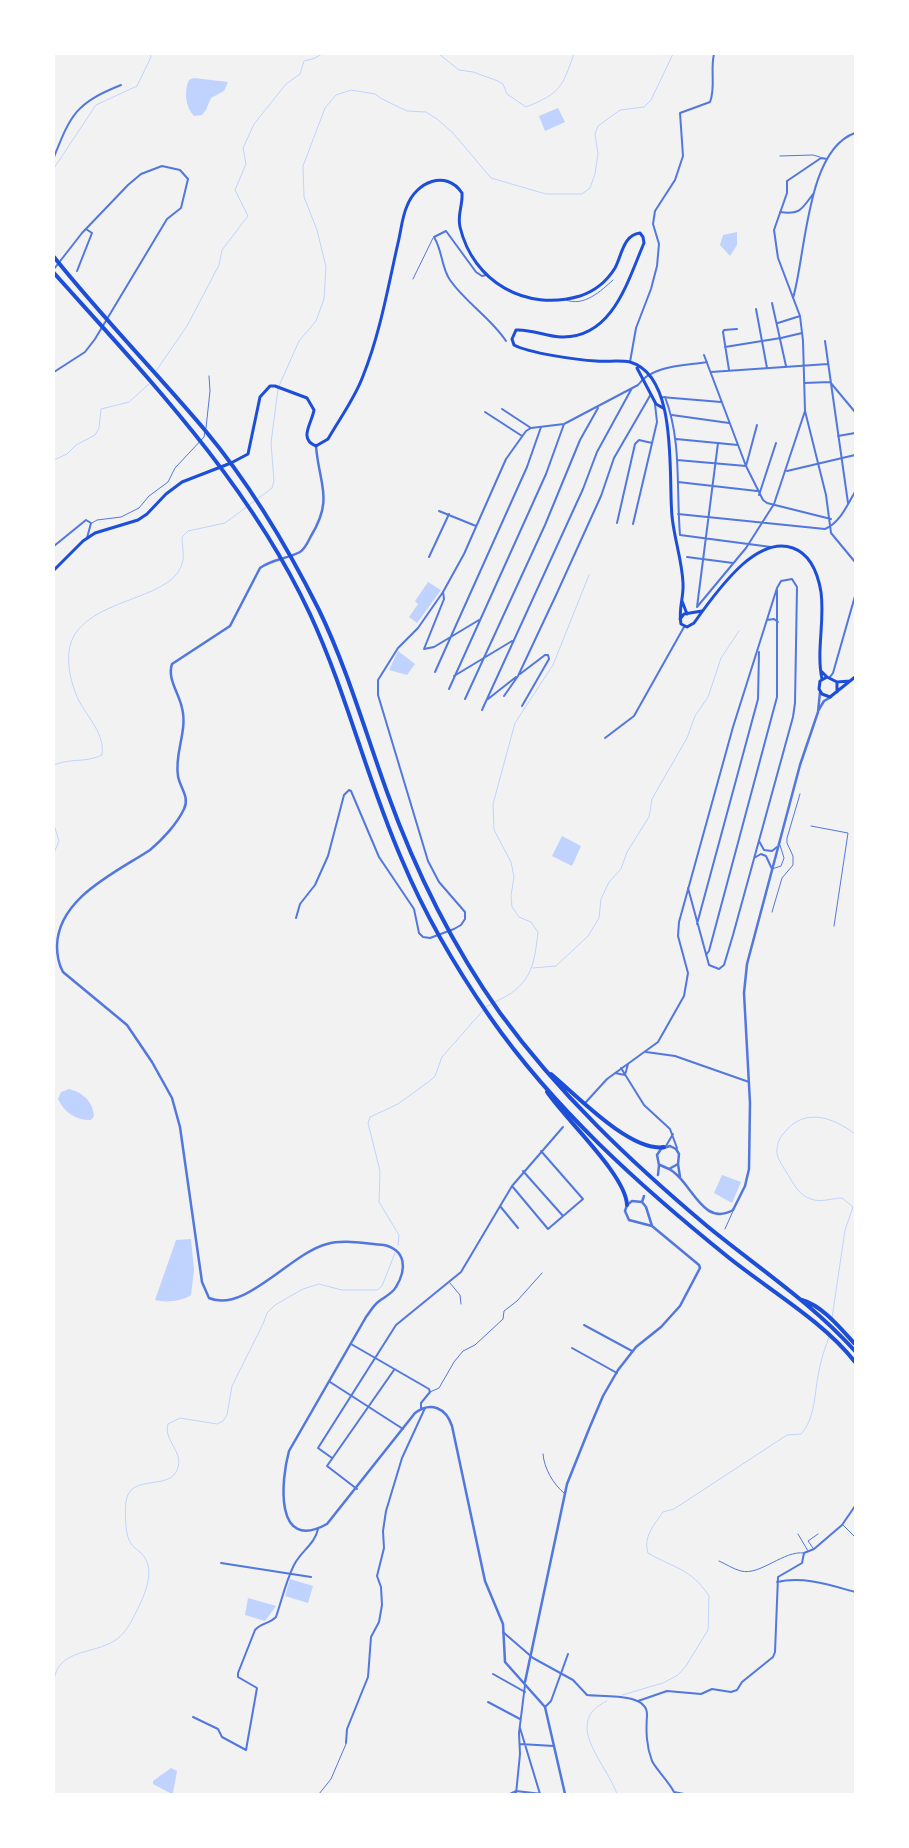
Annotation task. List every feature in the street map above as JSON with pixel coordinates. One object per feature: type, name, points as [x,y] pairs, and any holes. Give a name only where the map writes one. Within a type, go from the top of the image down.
[{"type":"highway","points":[[54,256],[206,431],[251,491],[287,551],[320,613],[346,675],[412,857],[444,924],[485,991],[542,1067],[608,1138],[680,1202],[772,1279],[799,1298],[837,1330],[855,1351]]},
{"type":"highway","points":[[55,274],[197,435],[242,496],[279,555],[310,614],[335,675],[402,861],[434,927],[492,1019],[623,1188],[627,1197],[627,1205]]},
{"type":"highway","points":[[559,1084],[585,1106],[648,1147],[665,1147]]},
{"type":"highway","points":[[549,1094],[651,1191],[720,1251],[834,1339],[855,1362]]},
{"type":"highway","points":[[799,1298],[810,1302],[824,1313],[855,1344]]},
{"type":"main road","points":[[54,570],[87,538],[107,528],[138,520],[182,482],[243,458],[248,454],[251,446],[253,422],[262,392],[270,386],[292,391],[307,398],[312,404],[313,415],[306,430],[306,438],[310,444],[316,446],[328,438],[363,376],[373,346],[406,206],[423,185],[435,180],[448,180],[457,185],[462,193],[459,214],[464,239],[477,263],[486,275],[516,295],[545,301],[564,299],[594,290],[606,280],[615,268],[626,240],[633,234],[640,233],[643,237],[644,244],[618,304],[602,322],[576,335],[562,337],[516,330],[512,339],[514,344],[525,348],[594,361],[630,362],[648,374],[660,396],[668,432],[673,521],[683,580],[682,608],[692,617],[692,624]]},
{"type":"main road","points":[[635,365],[656,404],[663,408]]},
{"type":"main road","points":[[682,601],[678,616],[684,627],[692,624],[743,564],[758,554],[772,548],[789,546],[798,550],[811,561],[817,572],[823,616],[820,692],[827,696],[835,694],[855,677]]},
{"type":"main road","points":[[680,619],[688,614],[702,611]]},
{"type":"main road","points":[[820,670],[828,677],[836,680],[850,681]]},
{"type":"main road","points":[[822,679],[828,677]]},
{"type":"main road","points":[[835,694],[838,687],[836,680]]},
{"type":"street","points":[[630,362],[636,328],[651,289],[657,266],[659,244],[653,224],[655,211],[675,180],[683,156],[680,113],[710,102],[713,96],[712,69],[714,54]]},
{"type":"street","points":[[54,157],[76,110],[104,92],[120,85]]},
{"type":"street","points":[[793,298],[806,225],[827,159],[831,150],[848,136],[855,133]]},
{"type":"street","points":[[827,159],[821,158],[787,180],[785,186],[787,193],[774,230],[776,249],[782,273],[800,316],[805,411],[819,464],[831,520],[831,532],[855,562]]},
{"type":"street","points":[[54,268],[86,229],[128,185],[152,168],[171,167],[180,170],[188,180],[180,208],[167,219],[121,297],[85,352],[54,372]]},
{"type":"street","points":[[780,212],[792,214],[800,211],[815,193]]},
{"type":"street","points":[[77,271],[91,239],[92,233],[86,229]]},
{"type":"street","points":[[486,275],[482,276],[476,272],[446,231],[434,237],[442,249],[444,268],[449,279],[499,330],[506,341]]},
{"type":"street","points":[[772,303],[778,323],[786,366]]},
{"type":"street","points":[[756,309],[767,368]]},
{"type":"street","points":[[778,323],[800,316]]},
{"type":"street","points":[[729,370],[723,332],[737,329]]},
{"type":"street","points":[[725,346],[802,333]]},
{"type":"street","points":[[825,341],[848,503]]},
{"type":"street","points":[[704,354],[729,423],[760,496],[767,503],[831,520]]},
{"type":"street","points":[[296,918],[300,904],[315,885],[328,856],[344,795],[349,790],[379,857],[414,910],[419,933],[423,937],[430,938],[461,925],[465,919],[465,912],[439,882],[428,861],[377,686],[378,680],[398,648],[418,628],[444,592],[506,459],[522,436],[531,428],[564,424],[632,388],[648,374],[707,362]]},
{"type":"street","points":[[711,372],[828,364]]},
{"type":"street","points":[[803,383],[830,382]]},
{"type":"street","points":[[830,382],[855,412]]},
{"type":"street","points":[[482,710],[583,489],[597,452],[632,388]]},
{"type":"street","points":[[504,696],[518,676],[601,496],[610,466],[651,394]]},
{"type":"street","points":[[660,396],[721,402]]},
{"type":"street","points":[[665,397],[672,415],[676,439],[680,535],[768,545],[772,548]]},
{"type":"street","points":[[633,524],[657,422],[656,404]]},
{"type":"street","points":[[465,699],[553,508],[580,440],[599,406]]},
{"type":"street","points":[[502,409],[531,428]]},
{"type":"street","points":[[718,443],[697,606],[749,543],[774,504],[805,411]]},
{"type":"street","points":[[485,412],[522,436]]},
{"type":"street","points":[[672,415],[729,423]]},
{"type":"street","points":[[448,689],[546,474],[564,424]]},
{"type":"street","points":[[746,466],[757,425]]},
{"type":"street","points":[[435,672],[527,467],[541,427]]},
{"type":"street","points":[[838,436],[855,433]]},
{"type":"street","points":[[676,439],[738,445]]},
{"type":"street","points":[[617,523],[636,444],[639,440],[652,443]]},
{"type":"street","points":[[760,496],[776,443]]},
{"type":"street","points":[[316,446],[325,504],[319,523],[305,546],[300,552],[268,562],[260,568],[230,626],[172,664],[171,677],[185,720],[178,768],[178,777],[186,797],[184,810],[160,841],[150,850],[78,900],[57,934],[57,957],[63,972],[134,1033],[172,1098],[180,1127],[202,1282],[209,1298],[216,1301],[235,1300],[247,1294],[292,1261],[325,1244],[335,1242],[384,1245],[391,1246],[402,1254],[403,1261],[396,1288],[372,1309],[289,1451],[284,1469],[284,1508],[286,1518],[293,1527],[301,1530],[318,1530],[334,1518],[414,1413],[423,1408],[438,1408],[446,1412],[452,1426],[485,1580],[503,1624],[505,1662],[545,1707],[564,1794]]},
{"type":"street","points":[[786,471],[854,455],[855,459]]},
{"type":"street","points":[[678,460],[746,466]]},
{"type":"street","points":[[678,482],[757,491]]},
{"type":"street","points":[[678,514],[825,530],[832,527],[855,492]]},
{"type":"street","points":[[439,511],[476,526]]},
{"type":"street","points":[[429,557],[449,514]]},
{"type":"street","points":[[54,546],[83,521],[92,523],[87,538]]},
{"type":"street","points":[[687,557],[733,563]]},
{"type":"street","points":[[586,1102],[614,1073],[658,1042],[684,996],[688,973],[678,936],[678,922],[733,727],[759,650],[777,588],[781,581],[792,579],[797,588],[795,703],[759,841],[724,965],[720,969],[709,965],[688,888]]},
{"type":"street","points":[[706,955],[710,951],[775,709],[777,697],[777,588]]},
{"type":"street","points":[[444,592],[444,599],[424,649],[434,647],[480,620]]},
{"type":"street","points":[[828,677],[833,673],[855,596]]},
{"type":"street","points":[[767,620],[774,618],[778,622]]},
{"type":"street","points":[[605,738],[634,716],[684,627]]},
{"type":"street","points":[[454,676],[514,641]]},
{"type":"street","points":[[697,925],[758,699],[759,650]]},
{"type":"street","points":[[486,700],[545,655],[548,655],[550,660],[522,706]]},
{"type":"street","points":[[833,673],[836,680]]},
{"type":"street","points":[[818,712],[820,692]]},
{"type":"street","points":[[659,1165],[680,1178],[710,1212],[720,1215],[733,1210],[745,1186],[749,1169],[749,1082],[744,981],[777,847],[800,765],[818,712],[824,700],[835,694]]},
{"type":"street","points":[[759,841],[764,850],[772,851],[777,847]]},
{"type":"street","points":[[754,858],[761,854],[766,856],[772,869]]},
{"type":"street","points":[[646,1052],[675,1056],[749,1082]]},
{"type":"street","points":[[624,1075],[628,1064]]},
{"type":"street","points":[[621,1068],[644,1105],[673,1134],[680,1158],[678,1164],[680,1178]]},
{"type":"street","points":[[614,1073],[624,1075]]},
{"type":"street","points":[[332,1458],[318,1448],[399,1321],[462,1272],[512,1186],[523,1171],[564,1127]]},
{"type":"street","points":[[673,1134],[665,1147],[657,1155],[658,1175],[678,1164]]},
{"type":"street","points":[[665,1147],[673,1147],[678,1151]]},
{"type":"street","points":[[512,1186],[548,1229],[583,1199],[541,1151]]},
{"type":"street","points":[[523,1171],[563,1216]]},
{"type":"street","points":[[644,1196],[642,1202],[652,1226]]},
{"type":"street","points":[[516,1793],[520,1719],[525,1684],[565,1493],[600,1404],[617,1373],[632,1351],[661,1327],[680,1306],[699,1272],[699,1265],[652,1226],[632,1222],[627,1218],[625,1211],[627,1205],[632,1201],[642,1202]]},
{"type":"street","points":[[500,1206],[518,1228]]},
{"type":"street","points":[[639,1222],[647,1213]]},
{"type":"street","points":[[584,1325],[632,1351]]},
{"type":"street","points":[[346,1744],[347,1729],[368,1677],[371,1637],[379,1622],[382,1605],[381,1587],[377,1576],[384,1548],[383,1531],[386,1511],[402,1458],[423,1408],[422,1403],[430,1392],[430,1389],[394,1370],[352,1344]]},
{"type":"street","points":[[572,1348],[617,1373]]},
{"type":"street","points":[[356,1489],[327,1466],[394,1370]]},
{"type":"street","points":[[330,1382],[403,1429]]},
{"type":"street","points":[[504,1632],[530,1656],[573,1680],[587,1695],[617,1696],[638,1701],[667,1691],[700,1694],[712,1689],[731,1692],[737,1690],[742,1682],[773,1657],[775,1652],[775,1609],[778,1577],[790,1572],[802,1563],[804,1553],[814,1549],[842,1525],[855,1506]]},
{"type":"street","points":[[193,1717],[218,1729],[222,1737],[246,1750],[257,1688],[241,1680],[238,1677],[238,1673],[255,1630],[259,1624],[271,1622],[276,1617],[290,1575],[300,1556],[316,1539],[318,1530]]},
{"type":"street","points":[[221,1563],[311,1577]]},
{"type":"street","points":[[777,1582],[800,1580],[855,1592]]},
{"type":"street","points":[[545,1707],[551,1701],[568,1654]]},
{"type":"street","points":[[518,1677],[527,1673]]},
{"type":"street","points":[[493,1674],[525,1692]]},
{"type":"street","points":[[638,1701],[646,1710],[644,1731],[652,1761],[674,1792],[684,1794]]},
{"type":"street","points":[[488,1702],[520,1719]]},
{"type":"street","points":[[510,1794],[541,1794],[520,1726]]},
{"type":"street","points":[[520,1744],[554,1746]]},
{"type":"lane","points":[[780,156],[812,155],[821,158]]},
{"type":"lane","points":[[413,279],[434,237]]},
{"type":"lane","points":[[564,299],[570,302],[592,297],[613,280]]},
{"type":"lane","points":[[92,523],[97,520],[121,517],[139,508],[149,496],[168,482],[175,468],[204,437],[210,399],[209,376]]},
{"type":"lane","points":[[772,912],[782,878],[793,864],[787,838],[800,794]]},
{"type":"lane","points":[[811,826],[848,832],[834,926]]},
{"type":"lane","points":[[772,869],[780,866],[784,858],[779,842]]},
{"type":"lane","points":[[724,1229],[733,1210]]},
{"type":"lane","points":[[430,1392],[439,1388],[458,1357],[475,1345],[503,1319],[504,1311],[517,1301],[542,1273]]},
{"type":"lane","points":[[449,1282],[460,1295],[461,1304]]},
{"type":"lane","points":[[543,1454],[546,1467],[555,1484],[565,1493]]},
{"type":"lane","points":[[842,1525],[855,1537]]},
{"type":"lane","points":[[798,1534],[808,1552]]},
{"type":"lane","points":[[814,1549],[808,1541],[818,1534]]},
{"type":"lane","points":[[719,1561],[742,1572],[796,1552],[804,1553]]},
{"type":"lane","points":[[319,1794],[331,1778],[346,1744]]},
{"type":"water","points":[[194,78],[228,82],[224,91],[211,98],[202,115],[194,116],[187,103],[186,93],[189,80]]},
{"type":"water","points":[[558,108],[565,122],[545,131],[539,116]]},
{"type":"water","points":[[737,232],[737,245],[730,256],[720,245],[723,235]]},
{"type":"water","points":[[428,582],[441,590],[417,623],[409,617],[418,604],[415,601]]},
{"type":"water","points":[[398,651],[415,664],[407,675],[389,670]]},
{"type":"water","points":[[562,836],[581,846],[572,866],[552,856]]},
{"type":"water","points":[[69,1089],[78,1092],[92,1106],[94,1116],[91,1120],[80,1119],[71,1115],[61,1104],[58,1099],[61,1092]]},
{"type":"water","points":[[722,1175],[741,1182],[732,1203],[714,1193]]},
{"type":"water","points":[[191,1239],[194,1270],[191,1295],[174,1301],[155,1300],[176,1240]]},
{"type":"water","points":[[290,1579],[313,1586],[308,1603],[285,1596]]},
{"type":"water","points":[[248,1598],[276,1606],[265,1621],[245,1615]]},
{"type":"water","points":[[171,1768],[177,1771],[173,1793],[153,1784],[153,1781]]},
{"type":"waterway","points":[[54,168],[96,105],[137,86],[151,57],[150,54]]},
{"type":"waterway","points":[[156,371],[187,326],[219,265],[222,250],[248,216],[235,190],[246,164],[243,148],[254,124],[286,84],[300,74],[304,61],[322,54]]},
{"type":"waterway","points":[[439,54],[459,70],[473,72],[503,84],[507,94],[526,107],[547,97],[559,88],[574,54]]},
{"type":"waterway","points":[[279,386],[299,341],[316,321],[324,299],[326,267],[317,230],[304,197],[303,166],[325,108],[336,95],[351,90],[375,94],[407,111],[426,112],[453,133],[491,178],[546,194],[582,194],[590,188],[595,174],[598,154],[595,134],[598,126],[620,110],[644,107],[651,100],[673,54]]},
{"type":"waterway","points":[[54,460],[67,454],[76,445],[95,435],[99,428],[101,409],[129,402],[149,384]]},
{"type":"waterway","points":[[54,765],[102,755],[101,740],[95,726],[79,701],[69,668],[69,650],[75,634],[87,622],[102,612],[153,591],[167,583],[178,573],[183,560],[182,537],[188,531],[225,523],[272,488],[274,481],[271,443],[278,389]]},
{"type":"waterway","points":[[495,1002],[516,990],[528,975],[535,956],[538,932],[531,922],[519,917],[512,907],[511,895],[514,877],[511,862],[494,830],[493,804],[515,723],[553,665],[589,575]]},
{"type":"waterway","points":[[533,968],[556,966],[588,936],[599,918],[601,899],[609,882],[621,869],[627,852],[649,817],[652,799],[687,738],[695,716],[708,697],[721,658],[739,631]]},
{"type":"waterway","points":[[54,825],[59,841],[54,853]]},
{"type":"waterway","points":[[398,1245],[399,1235],[379,1202],[380,1171],[368,1123],[370,1117],[398,1104],[431,1080],[435,1076],[442,1057],[486,1007],[492,1004]]},
{"type":"waterway","points":[[832,1318],[845,1230],[853,1207],[842,1198],[819,1201],[804,1196],[796,1188],[781,1163],[777,1154],[777,1148],[781,1137],[792,1125],[809,1117],[828,1119],[855,1134]]},
{"type":"waterway","points":[[54,1680],[57,1670],[69,1657],[106,1645],[120,1636],[130,1624],[140,1605],[148,1581],[148,1566],[145,1557],[129,1540],[125,1516],[126,1502],[129,1493],[134,1488],[166,1480],[173,1476],[177,1470],[178,1458],[168,1436],[168,1424],[180,1418],[217,1424],[223,1421],[227,1415],[232,1386],[267,1313],[275,1305],[303,1289],[319,1284],[342,1290],[377,1290],[382,1286],[395,1253]]},
{"type":"waterway","points":[[622,1695],[663,1683],[678,1675],[686,1666],[708,1630],[709,1596],[702,1587],[688,1574],[648,1553],[648,1536],[653,1526],[663,1512],[674,1509],[787,1435],[801,1434],[812,1412],[820,1367],[829,1337]]},
{"type":"waterway","points":[[607,1701],[594,1710],[588,1720],[587,1732],[597,1757],[617,1794]]}]
